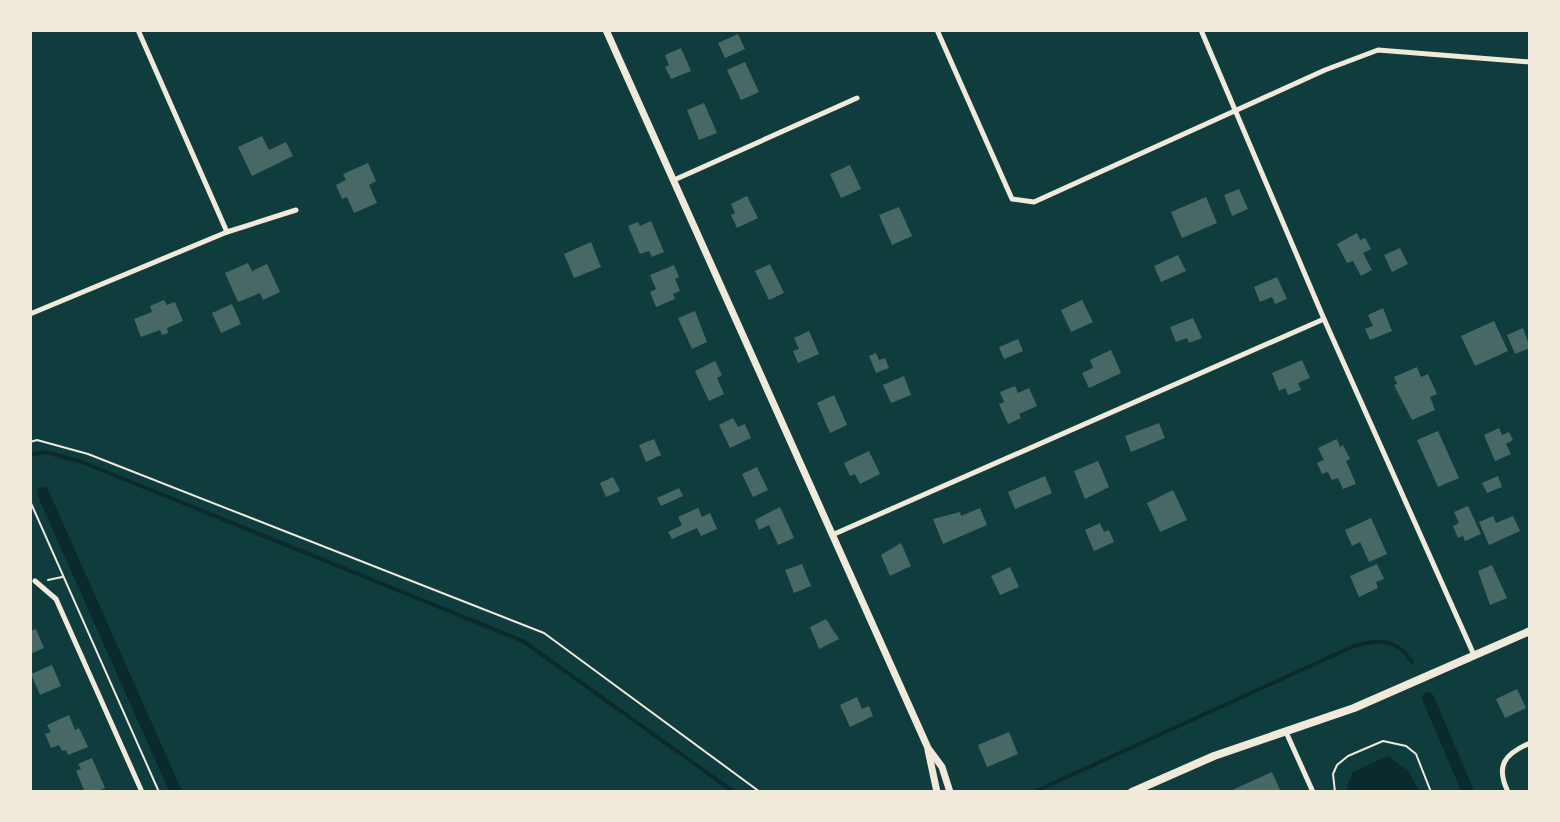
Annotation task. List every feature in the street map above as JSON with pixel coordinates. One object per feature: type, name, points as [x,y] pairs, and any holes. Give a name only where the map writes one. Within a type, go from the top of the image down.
[{"type":"main road","points":[[1132,792],[1214,756],[1354,708],[1530,631]]},
{"type":"street","points":[[138,30],[227,232]]},
{"type":"street","points":[[606,30],[928,748],[942,767],[950,792]]},
{"type":"street","points":[[937,30],[1012,199],[1034,202],[1352,58],[1378,50],[1530,62]]},
{"type":"street","points":[[1201,30],[1324,319],[1474,656]]},
{"type":"street","points":[[674,180],[857,98]]},
{"type":"street","points":[[30,314],[227,232],[296,210]]},
{"type":"street","points":[[832,535],[1324,319]]},
{"type":"street","points":[[35,581],[56,599],[142,792]]},
{"type":"street","points":[[1286,731],[1313,792]]},
{"type":"street","points":[[1508,792],[1502,779],[1507,756],[1530,743]]},
{"type":"street","points":[[928,748],[937,792]]},
{"type":"path","points":[[30,442],[37,440],[88,454],[544,633],[760,792]]},
{"type":"path","points":[[30,501],[159,792]]},
{"type":"path","points":[[35,581],[63,577]]},
{"type":"path","points":[[1335,792],[1333,774],[1337,765],[1348,756],[1383,741],[1406,746],[1416,754],[1431,792]]},
{"type":"water","points":[[1388,756],[1409,771],[1419,792],[1348,792],[1346,788],[1353,772]]},
{"type":"building","points":[[738,34],[745,49],[725,58],[718,43]]},
{"type":"building","points":[[681,48],[691,71],[671,79],[665,67],[669,65],[665,55]]},
{"type":"building","points":[[745,62],[759,92],[741,100],[727,70]]},
{"type":"building","points":[[704,103],[717,133],[699,140],[687,110]]},
{"type":"building","points":[[262,136],[269,150],[286,142],[293,156],[252,176],[238,147]]},
{"type":"building","points":[[368,163],[376,181],[369,185],[377,203],[354,213],[347,197],[342,199],[336,185],[346,180],[343,174]]},
{"type":"building","points":[[850,165],[861,189],[841,198],[830,174]]},
{"type":"building","points":[[1239,189],[1248,209],[1232,216],[1224,195]]},
{"type":"building","points":[[747,196],[758,218],[737,228],[731,215],[735,213],[731,204]]},
{"type":"building","points":[[1206,197],[1217,223],[1182,238],[1171,212]]},
{"type":"building","points":[[899,207],[912,236],[892,245],[879,215]]},
{"type":"building","points":[[651,221],[664,252],[652,257],[649,251],[640,254],[628,226],[638,222],[640,226]]},
{"type":"building","points":[[1357,233],[1360,240],[1365,238],[1371,249],[1363,253],[1372,270],[1361,276],[1353,261],[1347,263],[1337,244]]},
{"type":"building","points":[[591,242],[601,267],[574,278],[564,254]]},
{"type":"building","points":[[1400,248],[1408,264],[1392,272],[1384,255]]},
{"type":"building","points":[[1178,255],[1186,271],[1161,282],[1154,266]]},
{"type":"building","points":[[248,263],[252,271],[267,264],[280,292],[263,300],[260,293],[238,302],[225,273]]},
{"type":"building","points":[[770,264],[784,293],[769,300],[755,271]]},
{"type":"building","points":[[674,265],[680,291],[673,294],[675,299],[656,307],[650,292],[656,289],[650,275]]},
{"type":"building","points":[[1277,277],[1287,299],[1275,304],[1272,297],[1260,302],[1254,287]]},
{"type":"building","points":[[164,300],[167,305],[175,302],[183,321],[167,328],[168,333],[162,335],[160,330],[141,337],[134,319],[152,312],[150,306]]},
{"type":"building","points":[[1082,300],[1093,322],[1071,332],[1061,310]]},
{"type":"building","points":[[232,304],[241,324],[221,333],[212,313]]},
{"type":"building","points":[[1383,308],[1392,331],[1370,340],[1365,329],[1373,326],[1368,315]]},
{"type":"building","points":[[695,311],[707,342],[692,349],[678,318]]},
{"type":"building","points":[[1193,318],[1202,338],[1189,343],[1187,338],[1176,342],[1170,327]]},
{"type":"building","points":[[1494,321],[1508,351],[1475,366],[1461,336]]},
{"type":"building","points":[[1523,328],[1530,348],[1515,354],[1507,335]]},
{"type":"building","points":[[809,331],[819,354],[798,363],[793,351],[799,349],[794,338]]},
{"type":"building","points":[[1018,339],[1023,351],[1004,359],[999,347]]},
{"type":"building","points":[[1111,350],[1121,373],[1089,388],[1082,373],[1093,368],[1090,360]]},
{"type":"building","points":[[876,353],[879,360],[885,358],[889,368],[876,373],[869,356]]},
{"type":"building","points":[[1302,360],[1310,378],[1298,383],[1301,390],[1288,395],[1285,388],[1279,391],[1272,373]]},
{"type":"building","points":[[715,361],[722,375],[717,378],[724,394],[709,401],[695,371]]},
{"type":"building","points":[[1417,367],[1421,377],[1428,374],[1437,394],[1430,397],[1435,410],[1412,420],[1394,385],[1397,384],[1394,377]]},
{"type":"building","points":[[904,376],[911,395],[891,403],[883,385]]},
{"type":"building","points":[[1015,386],[1018,393],[1029,388],[1037,406],[1019,414],[1021,418],[1008,424],[999,404],[1004,402],[1000,392]]},
{"type":"building","points":[[834,395],[847,425],[830,433],[817,403]]},
{"type":"building","points":[[733,418],[738,427],[745,424],[751,438],[730,448],[719,425]]},
{"type":"building","points":[[1159,423],[1165,438],[1131,452],[1125,436]]},
{"type":"building","points":[[1499,428],[1502,435],[1509,432],[1513,440],[1506,444],[1511,454],[1495,461],[1484,435]]},
{"type":"building","points":[[1438,431],[1459,478],[1438,487],[1417,440]]},
{"type":"building","points":[[654,439],[661,455],[646,462],[639,445]]},
{"type":"building","points":[[1337,439],[1350,459],[1346,461],[1356,484],[1343,489],[1338,478],[1332,480],[1328,472],[1322,474],[1317,463],[1324,460],[1318,448]]},
{"type":"building","points":[[869,451],[880,474],[860,484],[855,474],[850,476],[844,463]]},
{"type":"building","points":[[1098,461],[1109,487],[1085,499],[1074,471]]},
{"type":"building","points":[[757,467],[768,490],[753,497],[742,474]]},
{"type":"building","points":[[1045,476],[1052,493],[1015,509],[1008,492]]},
{"type":"building","points":[[1498,476],[1502,487],[1487,493],[1482,483]]},
{"type":"building","points":[[613,477],[620,491],[606,497],[600,483]]},
{"type":"building","points":[[679,488],[683,496],[661,506],[657,498]]},
{"type":"building","points":[[1173,490],[1187,520],[1160,532],[1147,503]]},
{"type":"building","points":[[1468,506],[1481,534],[1465,541],[1463,536],[1458,538],[1453,526],[1459,523],[1454,512]]},
{"type":"building","points":[[780,507],[794,538],[778,545],[769,525],[759,530],[755,520]]},
{"type":"building","points":[[698,508],[702,517],[710,513],[717,529],[701,536],[697,528],[672,539],[668,532],[682,525],[678,517]]},
{"type":"building","points":[[980,508],[987,525],[943,544],[933,519],[960,512],[961,516]]},
{"type":"building","points":[[1493,516],[1496,523],[1513,516],[1520,531],[1489,545],[1479,522]]},
{"type":"building","points":[[1371,518],[1387,554],[1369,562],[1360,542],[1352,546],[1345,530]]},
{"type":"building","points":[[1100,523],[1104,532],[1109,530],[1114,542],[1094,551],[1085,530]]},
{"type":"building","points":[[901,543],[911,566],[890,576],[881,555]]},
{"type":"building","points":[[802,564],[811,586],[794,593],[785,570]]},
{"type":"building","points":[[1377,564],[1384,579],[1376,582],[1378,588],[1359,597],[1350,576]]},
{"type":"building","points":[[1492,565],[1507,598],[1490,605],[1478,571]]},
{"type":"building","points":[[1010,567],[1019,587],[1000,595],[991,576]]},
{"type":"building","points":[[826,619],[839,639],[819,649],[810,627]]},
{"type":"building","points":[[36,629],[44,648],[30,654],[30,631]]},
{"type":"building","points":[[52,665],[61,686],[40,695],[31,674]]},
{"type":"building","points":[[1517,689],[1526,708],[1505,718],[1496,699]]},
{"type":"building","points":[[857,697],[862,709],[869,706],[873,716],[850,727],[840,705]]},
{"type":"building","points":[[69,715],[75,730],[79,728],[88,747],[68,755],[59,745],[51,748],[45,734],[51,732],[47,725]]},
{"type":"building","points":[[1009,732],[1018,754],[987,767],[978,745]]},
{"type":"building","points":[[92,758],[105,788],[85,792],[76,771],[81,769],[78,764]]},
{"type":"building","points":[[1272,772],[1281,792],[1228,792]]},
{"type":"waterway","points":[[30,455],[45,452],[82,462],[523,641],[734,792]]},
{"type":"waterway","points":[[43,493],[176,792]]},
{"type":"waterway","points":[[1034,792],[1354,646],[1386,642],[1400,648],[1412,662]]},
{"type":"waterway","points":[[1428,698],[1468,792]]}]
